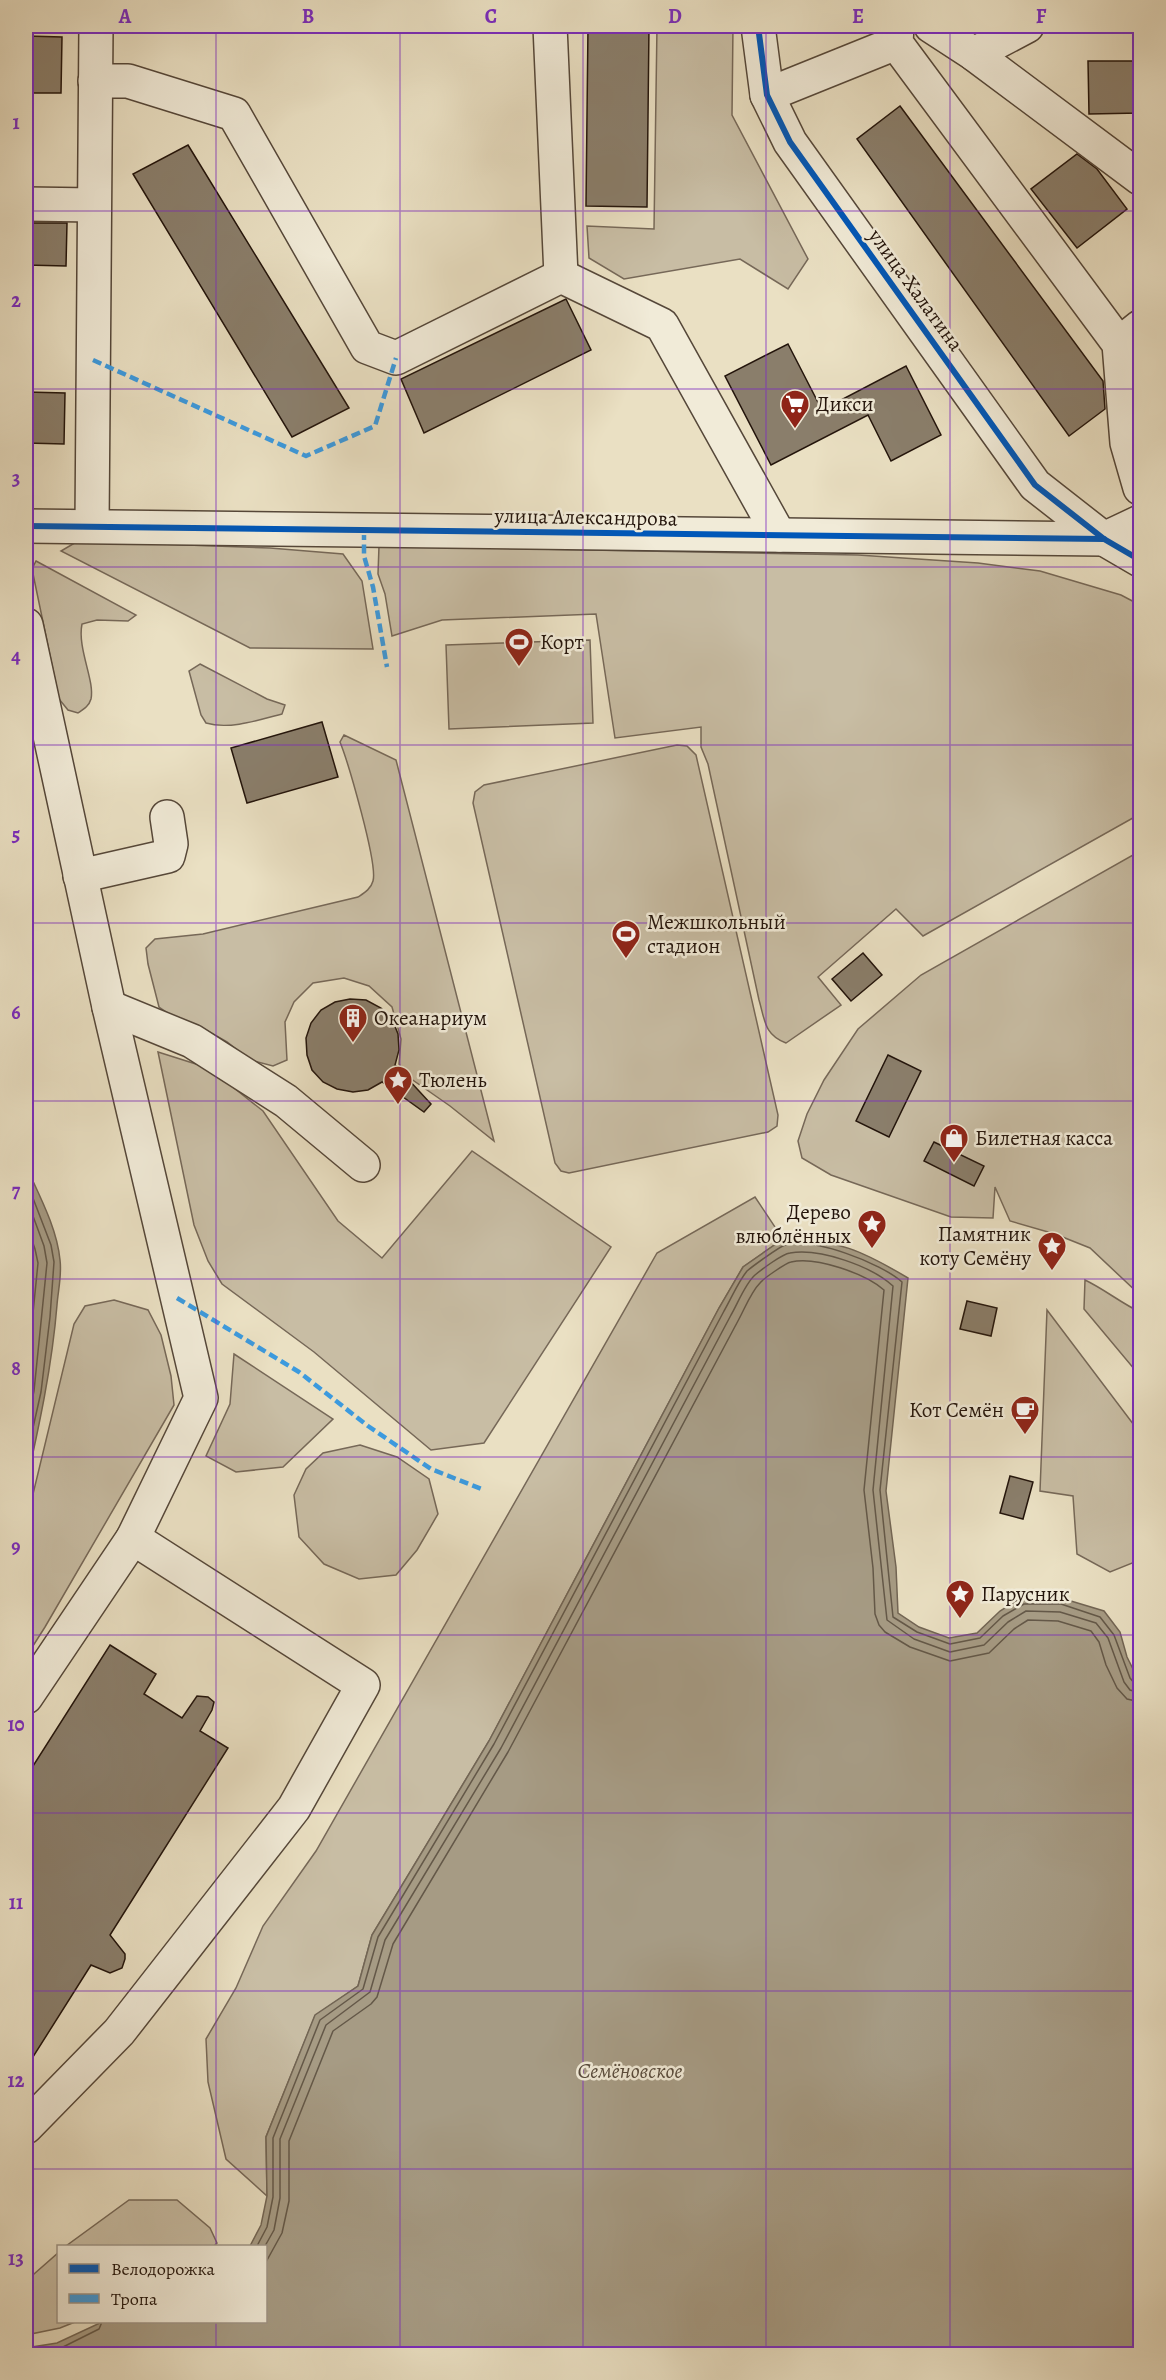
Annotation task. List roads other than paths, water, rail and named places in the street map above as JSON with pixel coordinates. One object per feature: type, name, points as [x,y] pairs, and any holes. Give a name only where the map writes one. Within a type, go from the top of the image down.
[{"type":"street","points":[[92,526],[96,26]]},
{"type":"street","points":[[550,26],[561,276]]},
{"type":"street","name":"улица Халатина","points":[[758,26],[767,95],[790,142],[1035,485],[1104,539]]},
{"type":"street","points":[[931,26],[974,54],[1140,178]]},
{"type":"street","points":[[974,54],[1028,26]]},
{"type":"street","points":[[767,95],[896,34],[1130,335],[1127,443],[1140,488]]},
{"type":"street","points":[[95,81],[128,81],[234,114],[367,347],[396,358],[561,276]]},
{"type":"street","points":[[26,204],[94,205]]},
{"type":"street","points":[[561,276],[662,326],[779,535]]},
{"type":"street","points":[[1104,539],[1140,522]]},
{"type":"street","name":"улица Александрова","points":[[26,526],[1104,539],[1140,560]]},
{"type":"street","points":[[26,625],[109,1007],[201,1398],[133,1538],[26,1697]]},
{"type":"street","points":[[80,876],[168,856],[171,844],[167,817]]},
{"type":"street","points":[[109,1007],[192,1041],[286,1101],[363,1165]]},
{"type":"street","points":[[26,2127],[119,2032],[294,1808],[363,1685],[133,1538]]},
{"type":"water","points":[[26,1166],[55,1236],[61,1271],[48,1374],[26,1485]]},
{"type":"water","name":"Семёновское","points":[[783,1239],[819,1241],[849,1248],[908,1278],[886,1491],[896,1567],[898,1613],[919,1627],[949,1638],[977,1633],[1000,1611],[1022,1597],[1061,1598],[1104,1611],[1120,1632],[1127,1657],[1140,1683],[1140,2354],[26,2354],[26,2348],[57,2343],[100,2323],[267,2323],[267,2245],[251,2245],[261,2225],[267,2196],[266,2137],[315,2015],[358,1986],[372,1935],[489,1741],[743,1267]]},
{"type":"place","name":"Дикси","points":[[795,430]]},
{"type":"place","name":"Корт","points":[[519,668]]},
{"type":"place","name":"Межшкольный стадион","points":[[626,960]]},
{"type":"place","name":"Океанариум","points":[[353,1044]]},
{"type":"place","name":"Тюлень","points":[[398,1106]]},
{"type":"place","name":"Билетная касса","points":[[954,1164]]},
{"type":"place","name":"Дерево влюблённых","points":[[872,1250]]},
{"type":"place","name":"Памятник коту Семёну","points":[[1052,1272]]},
{"type":"place","name":"Кот Семён","points":[[1025,1436]]},
{"type":"place","name":"Парусник","points":[[960,1620]]}]
